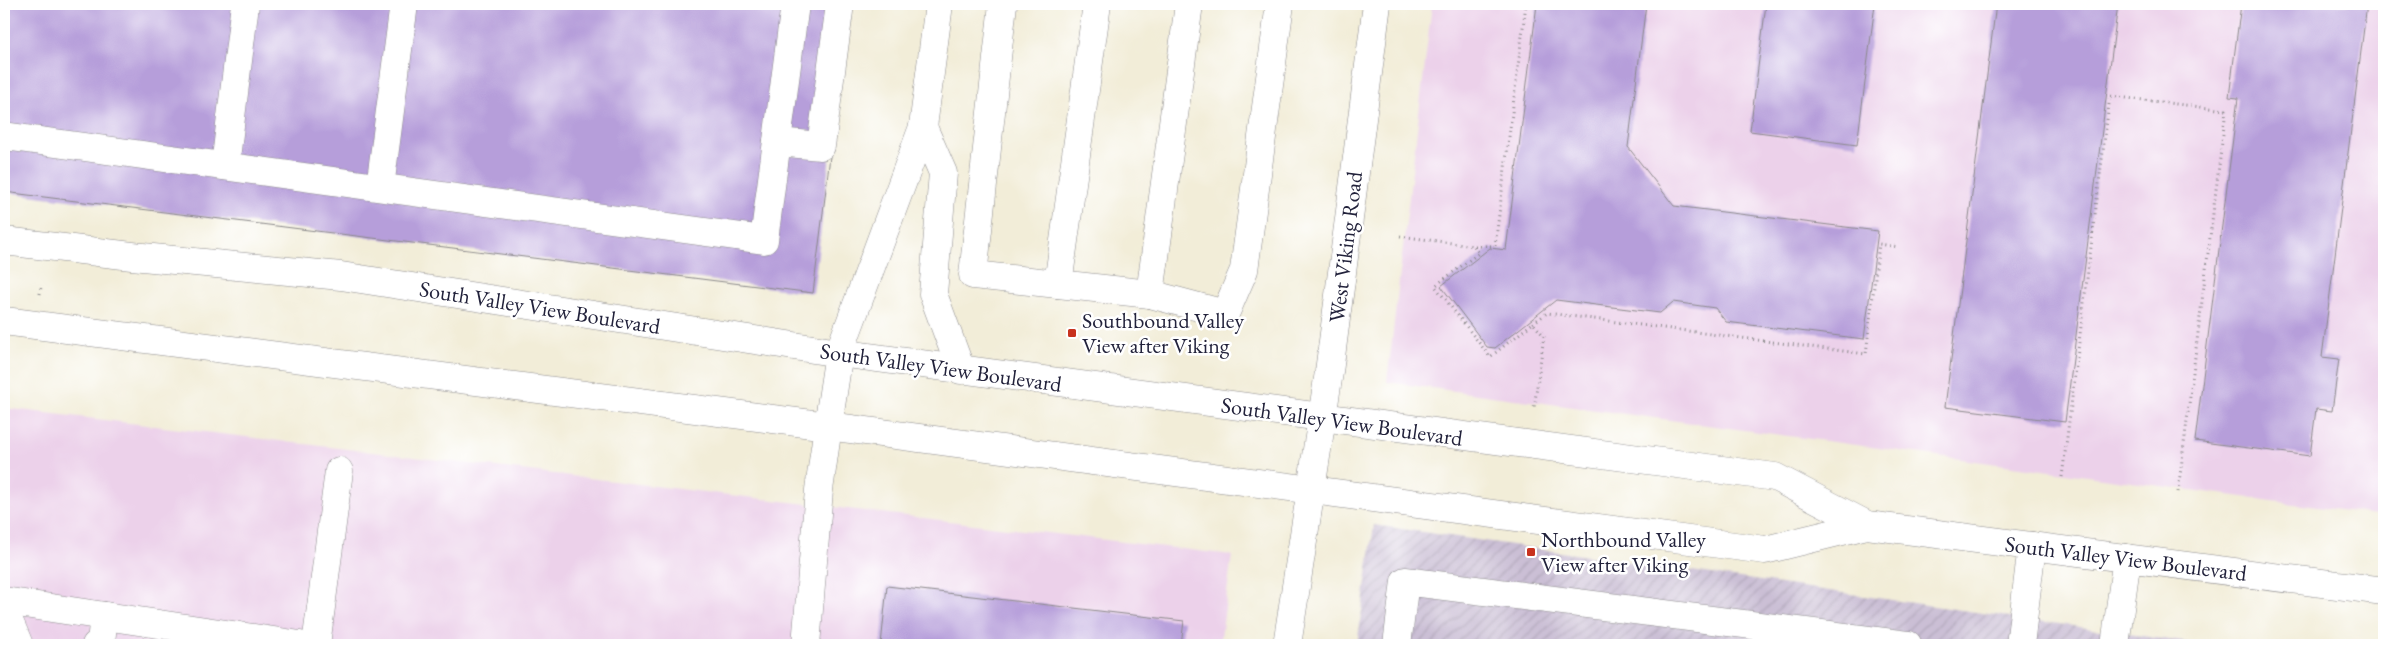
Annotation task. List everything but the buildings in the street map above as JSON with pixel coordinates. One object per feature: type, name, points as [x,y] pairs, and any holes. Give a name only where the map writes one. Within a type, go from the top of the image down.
[{"type":"main road","points":[[225,166],[245,4]]},
{"type":"main road","points":[[380,187],[404,4]]},
{"type":"main road","points":[[4,136],[764,240],[795,4]]},
{"type":"main road","points":[[777,142],[821,146],[840,4]]},
{"type":"main road","points":[[806,645],[819,490],[839,353],[923,127],[939,4]]},
{"type":"main road","points":[[1003,4],[973,275],[1150,294],[1225,314],[1244,270],[1280,4]]},
{"type":"main road","points":[[1058,284],[1097,4]]},
{"type":"main road","points":[[1150,294],[1189,4]]},
{"type":"main road","name":"West Viking Road","points":[[1287,645],[1322,418],[1377,4]]},
{"type":"main road","points":[[923,127],[943,173],[933,294],[960,370]]},
{"type":"main road","name":"South Valley View Boulevard","points":[[4,241],[132,256],[341,276],[960,370],[1775,477],[1867,525],[2384,591]]},
{"type":"main road","name":"South Valley View Boulevard","points":[[4,321],[828,426],[1765,550],[1867,525]]},
{"type":"main road","points":[[316,645],[339,471]]},
{"type":"main road","points":[[2020,645],[2032,546]]},
{"type":"main road","points":[[2116,645],[2127,558]]},
{"type":"main road","points":[[1397,645],[1406,581],[1908,645]]},
{"type":"main road","points":[[4,601],[300,645]]},
{"type":"main road","points":[[96,645],[101,642],[104,616]]},
{"type":"path","points":[[1400,236],[1474,246],[1495,246],[1526,4]]},
{"type":"path","points":[[2062,477],[2110,96],[2226,110],[2178,492]]},
{"type":"path","points":[[1474,246],[1479,253],[1435,286],[1490,357],[1547,313],[1866,354],[1879,244],[1899,247]]},
{"type":"path","points":[[1533,324],[1544,336],[1534,408]]},
{"type":"path","points":[[4,392],[6,378]]},
{"type":"shaded area","points":[[1432,4],[2384,4],[2384,516],[1387,382]]},
{"type":"shaded area","points":[[4,408],[1232,555],[1220,645],[4,645]]},
{"type":"shaded area","points":[[1374,525],[2204,645],[1357,645]]},
{"type":"place","name":"Southbound Valley View after Viking","points":[[1072,333]]},
{"type":"place","name":"Northbound Valley View after Viking","points":[[1531,552]]}]
